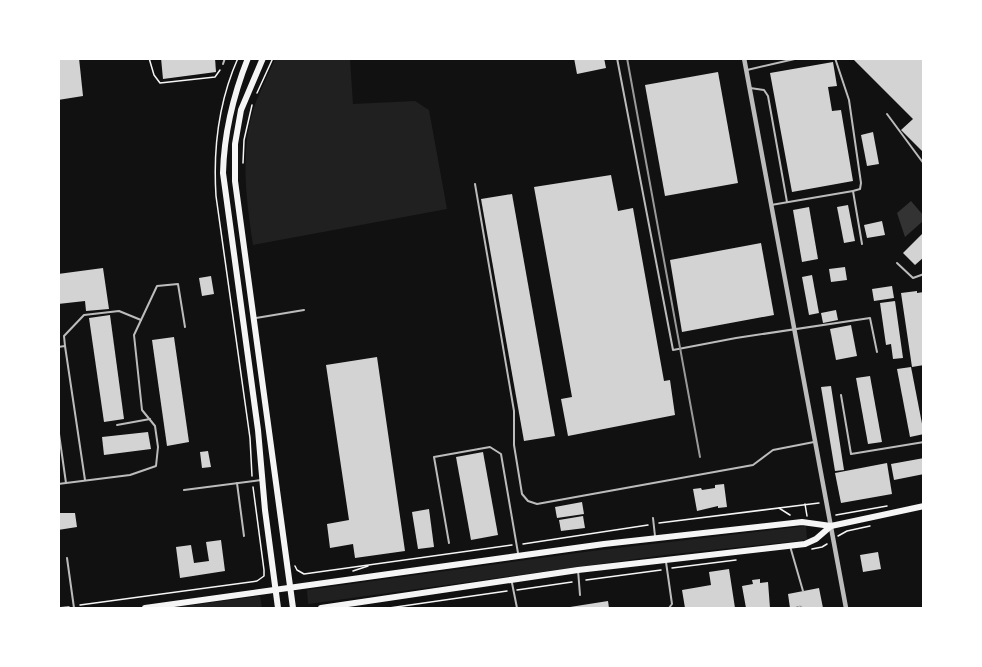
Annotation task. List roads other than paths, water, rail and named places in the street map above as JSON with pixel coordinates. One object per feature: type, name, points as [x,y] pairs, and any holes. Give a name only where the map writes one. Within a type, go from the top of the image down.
[{"type":"main road","points":[[248,58],[234,95],[228,120],[223,173],[258,430],[278,609]]},
{"type":"main road","points":[[263,58],[241,110],[234,161],[236,200],[293,609]]},
{"type":"main road","points":[[145,609],[656,538],[802,522],[831,526],[924,506]]},
{"type":"main road","points":[[321,609],[579,570],[790,546],[810,542],[831,526]]},
{"type":"street","points":[[744,58],[846,609]]},
{"type":"lane","points":[[223,64],[225,58]]},
{"type":"lane","points":[[617,58],[673,350],[870,318],[877,352]]},
{"type":"lane","points":[[747,70],[799,58]]},
{"type":"lane","points":[[771,205],[860,189],[849,100],[835,58]]},
{"type":"lane","points":[[750,88],[764,90],[768,96],[787,202]]},
{"type":"lane","points":[[888,114],[924,164]]},
{"type":"lane","points":[[475,184],[514,411],[514,445],[522,494],[528,501],[537,504],[753,465],[773,450],[814,442]]},
{"type":"lane","points":[[853,192],[862,244]]},
{"type":"lane","points":[[897,263],[914,278],[924,274]]},
{"type":"lane","points":[[58,484],[130,475],[156,466],[158,447],[155,426],[142,410],[134,335],[157,286],[178,284],[185,327]]},
{"type":"lane","points":[[85,480],[64,336],[84,315],[119,310],[141,320]]},
{"type":"lane","points":[[253,319],[304,310]]},
{"type":"lane","points":[[58,347],[65,346]]},
{"type":"lane","points":[[841,395],[851,454],[924,442]]},
{"type":"lane","points":[[117,425],[150,419]]},
{"type":"lane","points":[[58,427],[66,483]]},
{"type":"lane","points":[[449,543],[434,457],[490,447],[501,454],[519,556]]},
{"type":"lane","points":[[184,490],[262,480]]},
{"type":"lane","points":[[237,483],[244,536]]},
{"type":"lane","points":[[653,518],[656,538]]},
{"type":"lane","points":[[790,546],[803,591]]},
{"type":"lane","points":[[67,558],[74,607]]},
{"type":"lane","points":[[666,559],[672,604],[669,609]]},
{"type":"lane","points":[[579,570],[580,595]]},
{"type":"lane","points":[[512,580],[517,609]]},
{"type":"railway","points":[[627,58],[700,457]]}]
